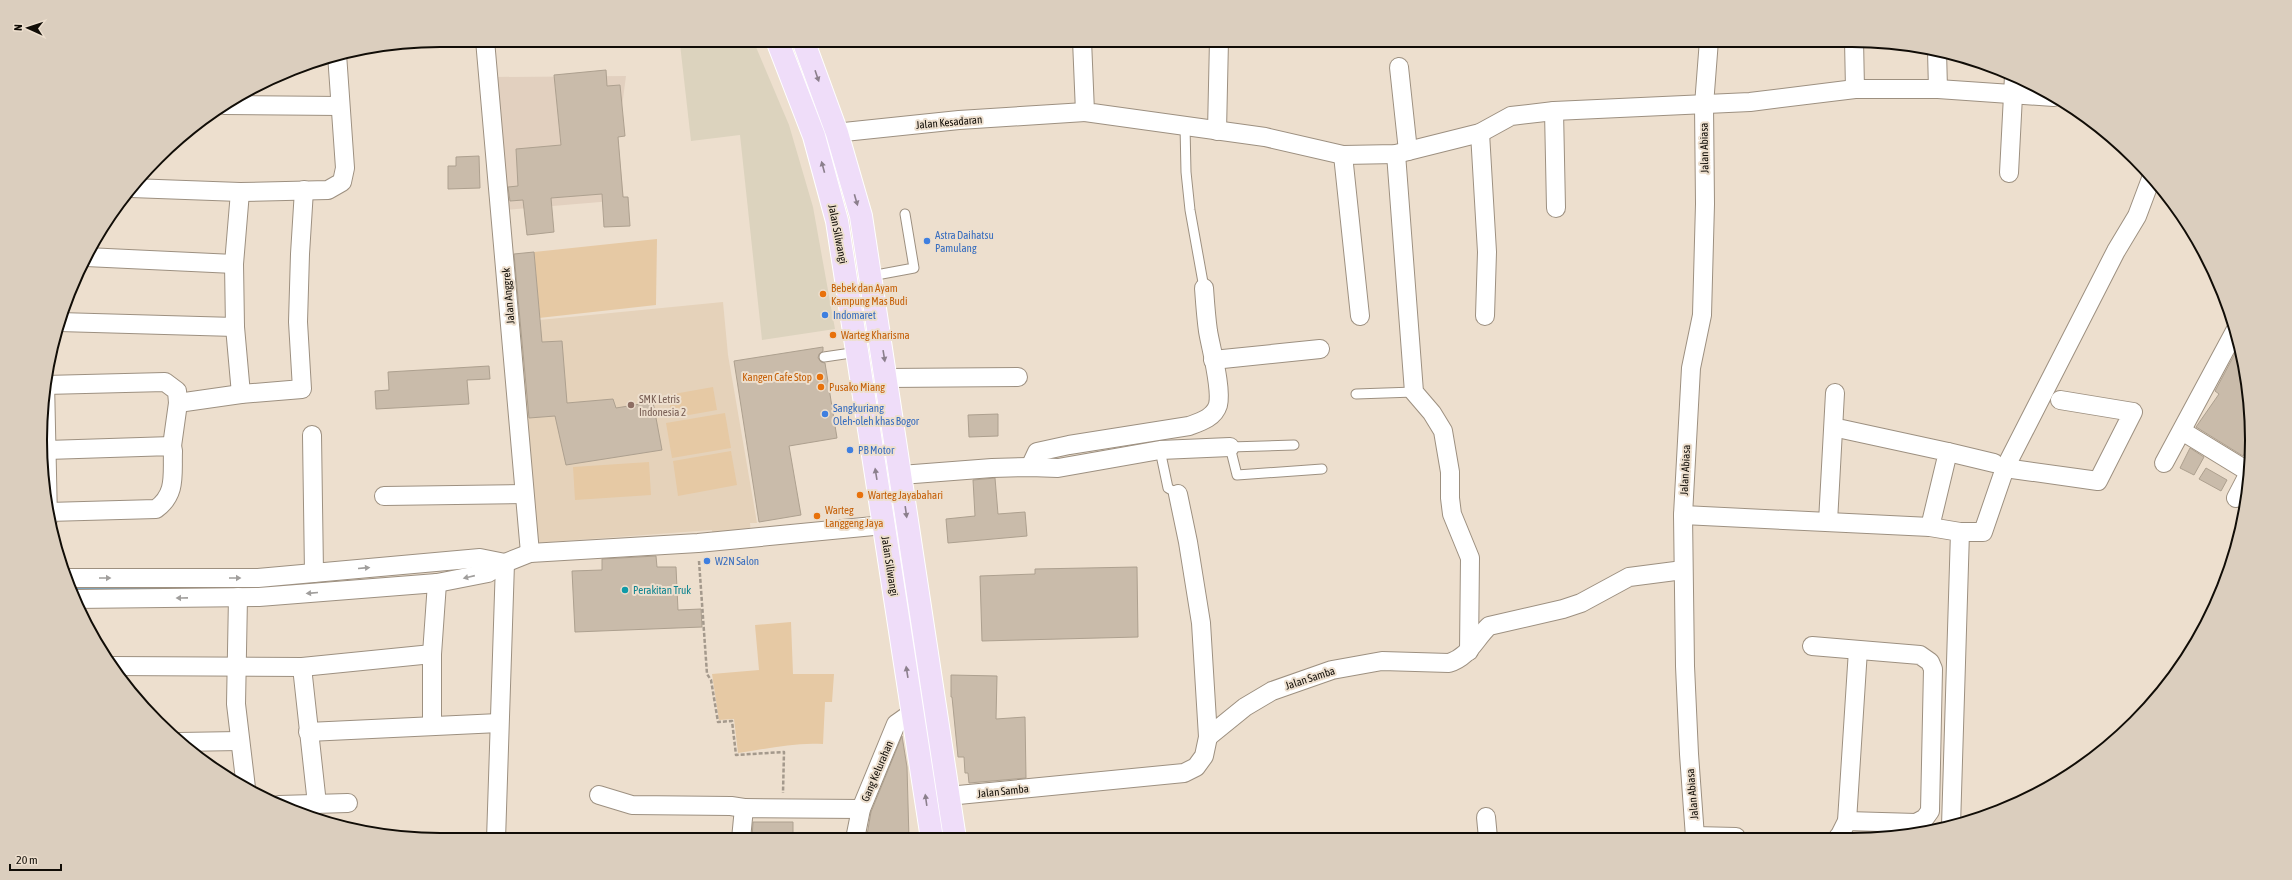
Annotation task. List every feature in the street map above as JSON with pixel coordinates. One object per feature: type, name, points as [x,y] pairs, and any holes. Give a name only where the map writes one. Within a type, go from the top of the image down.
[{"type":"main road","name":"Jalan Siliwangi","points":[[781,47],[814,136],[837,221],[931,833]]},
{"type":"main road","points":[[806,47],[837,133],[861,216],[887,378],[954,833]]},
{"type":"street","name":"Jalan Anggrek","points":[[486,47],[530,553]]},
{"type":"street","points":[[1082,47],[1085,112]]},
{"type":"street","points":[[1217,131],[1219,47]]},
{"type":"street","name":"Jalan Abiasa","points":[[1695,833],[1689,754],[1683,570],[1683,515],[1692,368],[1702,315],[1705,204],[1704,105],[1708,47]]},
{"type":"street","points":[[1854,47],[1855,89]]},
{"type":"street","points":[[1937,57],[1938,89]]},
{"type":"street","points":[[139,188],[240,192],[328,190],[342,182],[345,168],[338,60]]},
{"type":"street","points":[[1399,67],[1414,392],[1432,413],[1443,431],[1450,472],[1450,498],[1452,514],[1470,558],[1469,651]]},
{"type":"street","points":[[2009,173],[2014,82]]},
{"type":"street","name":"Jalan Kesadaran","points":[[814,136],[959,120],[1085,112],[1265,137],[1343,155],[1402,152],[1480,133],[1511,116],[1554,110],[1750,102],[1855,89],[1938,89],[2041,96]]},
{"type":"street","points":[[235,105],[340,106]]},
{"type":"street","points":[[1554,110],[1556,208]]},
{"type":"street","points":[[1480,133],[1487,252],[1485,316]]},
{"type":"street","points":[[1343,155],[1360,316]]},
{"type":"street","points":[[1683,515],[1833,517],[1931,523],[1960,532],[1983,532],[2000,466],[2116,251],[2137,216],[2149,184]]},
{"type":"street","points":[[178,403],[241,394],[302,389],[298,322],[304,190]]},
{"type":"street","points":[[240,192],[234,264],[235,327],[241,394]]},
{"type":"street","points":[[93,257],[234,264]]},
{"type":"street","points":[[1030,467],[1037,452],[1069,445],[1189,426],[1204,420],[1212,414],[1218,405],[1219,392],[1213,360],[1204,288]]},
{"type":"street","points":[[65,322],[235,327]]},
{"type":"street","points":[[2164,463],[2232,337]]},
{"type":"street","points":[[1213,360],[1320,349]]},
{"type":"street","points":[[887,378],[1018,377]]},
{"type":"street","points":[[51,384],[165,382],[177,391],[178,403],[172,446],[173,483],[166,502],[156,509],[55,515]]},
{"type":"street","points":[[1833,517],[1835,393]]},
{"type":"street","points":[[1842,429],[1948,452],[2000,466],[2098,481],[2133,412],[2060,400]]},
{"type":"street","points":[[2182,431],[2244,467]]},
{"type":"street","points":[[312,436],[314,573]]},
{"type":"street","points":[[47,450],[172,446]]},
{"type":"street","points":[[901,475],[1030,467],[1058,468],[1160,450],[1230,447]]},
{"type":"street","points":[[1931,523],[1948,452]]},
{"type":"street","points":[[2236,498],[2242,485]]},
{"type":"street","points":[[384,496],[524,494]]},
{"type":"street","points":[[1178,494],[1188,542],[1200,623],[1208,737]]},
{"type":"street","points":[[82,600],[259,597],[437,582],[488,573],[505,563],[530,553],[698,543],[884,525]]},
{"type":"street","points":[[1951,821],[1960,532]]},
{"type":"street","points":[[72,578],[258,578],[480,558],[505,563]]},
{"type":"street","points":[[496,833],[505,563]]},
{"type":"street","name":"Jalan Samba","points":[[948,796],[1184,772],[1196,767],[1204,756],[1208,737],[1245,707],[1272,691],[1332,670],[1382,661],[1449,663],[1459,660],[1469,651],[1480,634],[1489,626],[1563,609],[1581,603],[1630,577],[1683,570]]},
{"type":"street","points":[[258,578],[259,597]]},
{"type":"street","points":[[432,726],[432,654],[437,582]]},
{"type":"street","points":[[238,597],[236,704],[239,741],[245,781]]},
{"type":"street","points":[[1812,646],[1920,655],[1930,662],[1933,668],[1930,810],[1925,818],[1916,823],[1908,824],[1847,820]]},
{"type":"street","points":[[1841,833],[1847,820],[1858,650]]},
{"type":"street","points":[[119,666],[236,668],[302,667],[432,654]]},
{"type":"street","points":[[302,667],[317,804]]},
{"type":"street","name":"Gang Kelurahan","points":[[856,833],[861,810],[896,724],[913,712]]},
{"type":"street","points":[[308,732],[499,723]]},
{"type":"street","points":[[189,742],[239,741]]},
{"type":"street","points":[[599,795],[632,805],[731,806],[744,808],[782,807],[861,810]]},
{"type":"street","points":[[294,805],[348,803]]},
{"type":"street","points":[[742,833],[744,808]]},
{"type":"street","points":[[1486,817],[1488,833]]},
{"type":"lane","points":[[1185,126],[1186,172],[1190,210],[1204,288]]},
{"type":"lane","points":[[871,276],[914,268],[905,214]]},
{"type":"lane","points":[[824,357],[858,352]]},
{"type":"lane","points":[[1356,394],[1414,392]]},
{"type":"lane","points":[[1294,445],[1230,447],[1237,475],[1322,469]]},
{"type":"lane","points":[[1160,450],[1168,488],[1178,494]]},
{"type":"path","points":[[698,543],[707,674],[711,680],[718,722],[732,721],[736,755],[784,752],[782,807]]},
{"type":"shaded area","points":[[680,47],[756,47],[789,125],[813,207],[835,329],[762,340],[740,135],[691,141]]},
{"type":"shaded area","points":[[626,76],[618,137],[624,200],[504,210],[493,77]]},
{"type":"shaded area","points":[[657,239],[656,305],[539,318],[534,252]]},
{"type":"shaded area","name":"SMK Letris Indonesia 2","points":[[723,302],[728,355],[757,523],[750,523],[751,533],[712,535],[712,530],[536,543],[519,322]]},
{"type":"shaded area","points":[[713,387],[717,410],[672,418],[668,395]]},
{"type":"shaded area","points":[[725,413],[731,448],[672,458],[666,423]]},
{"type":"shaded area","points":[[731,451],[737,485],[678,496],[673,461]]},
{"type":"shaded area","points":[[649,462],[651,495],[575,500],[573,467]]},
{"type":"shaded area","points":[[791,622],[793,674],[834,674],[832,702],[825,702],[823,744],[791,745],[738,753],[734,719],[719,720],[712,674],[759,670],[755,625]]},
{"type":"building","points":[[606,70],[607,86],[620,85],[625,136],[618,137],[623,197],[628,197],[630,226],[604,227],[602,194],[551,198],[554,232],[527,235],[523,200],[510,201],[508,187],[518,186],[516,149],[561,145],[554,75]]},
{"type":"building","points":[[479,156],[480,188],[448,189],[448,166],[456,166],[456,157]]},
{"type":"building","points":[[534,252],[542,342],[562,341],[567,403],[613,399],[616,408],[653,402],[662,450],[566,465],[555,416],[529,418],[514,254]]},
{"type":"building","points":[[823,347],[823,351],[819,354],[818,358],[821,362],[825,363],[837,438],[789,446],[801,515],[759,522],[734,361]]},
{"type":"building","points":[[2235,353],[2242,389],[2244,414],[2245,440],[2243,456],[2196,427],[2219,394],[2215,391]]},
{"type":"building","points":[[489,366],[490,379],[467,380],[469,404],[376,409],[375,391],[389,390],[388,372]]},
{"type":"building","points":[[998,414],[998,436],[969,437],[968,415]]},
{"type":"building","points":[[2190,448],[2204,457],[2194,475],[2180,468]]},
{"type":"building","points":[[2206,468],[2227,480],[2221,491],[2199,479]]},
{"type":"building","points":[[995,478],[998,514],[1025,512],[1027,536],[948,543],[946,519],[975,516],[973,480]]},
{"type":"building","name":"Perakitan Truk","points":[[656,556],[657,567],[676,567],[678,610],[701,609],[702,627],[575,632],[572,571],[602,570],[602,559]]},
{"type":"building","points":[[1137,567],[1138,637],[982,641],[980,576],[1035,574],[1035,569]]},
{"type":"building","points":[[951,675],[997,676],[996,719],[1025,717],[1026,778],[969,783],[968,773],[965,773],[964,757],[958,757],[951,697]]},
{"type":"building","points":[[902,736],[907,767],[909,833],[867,833],[871,812]]},
{"type":"building","points":[[753,822],[793,822],[793,833],[752,833]]},
{"type":"waterway","points":[[76,588],[194,589]]},
{"type":"place","name":"Astra Daihatsu Pamulang","points":[[927,241]]},
{"type":"place","name":"Bebek dan Ayam Kampung Mas Budi","points":[[823,294]]},
{"type":"place","name":"Indomaret","points":[[825,315]]},
{"type":"place","name":"Warteg Kharisma","points":[[833,335]]},
{"type":"place","name":"Kangen Cafe Stop","points":[[820,377]]},
{"type":"place","name":"Pusako Miang","points":[[821,387]]},
{"type":"place","name":"SMK Letris Indonesia 2","points":[[631,405]]},
{"type":"place","name":"Sangkuriang Oleh-oleh khas Bogor","points":[[825,414]]},
{"type":"place","name":"PB Motor","points":[[850,450]]},
{"type":"place","name":"Warteg Jayabahari","points":[[860,495]]},
{"type":"place","name":"Warteg Langgeng Jaya","points":[[817,516]]},
{"type":"place","name":"W2N Salon","points":[[707,561]]},
{"type":"place","name":"Perakitan Truk","points":[[625,590]]}]
